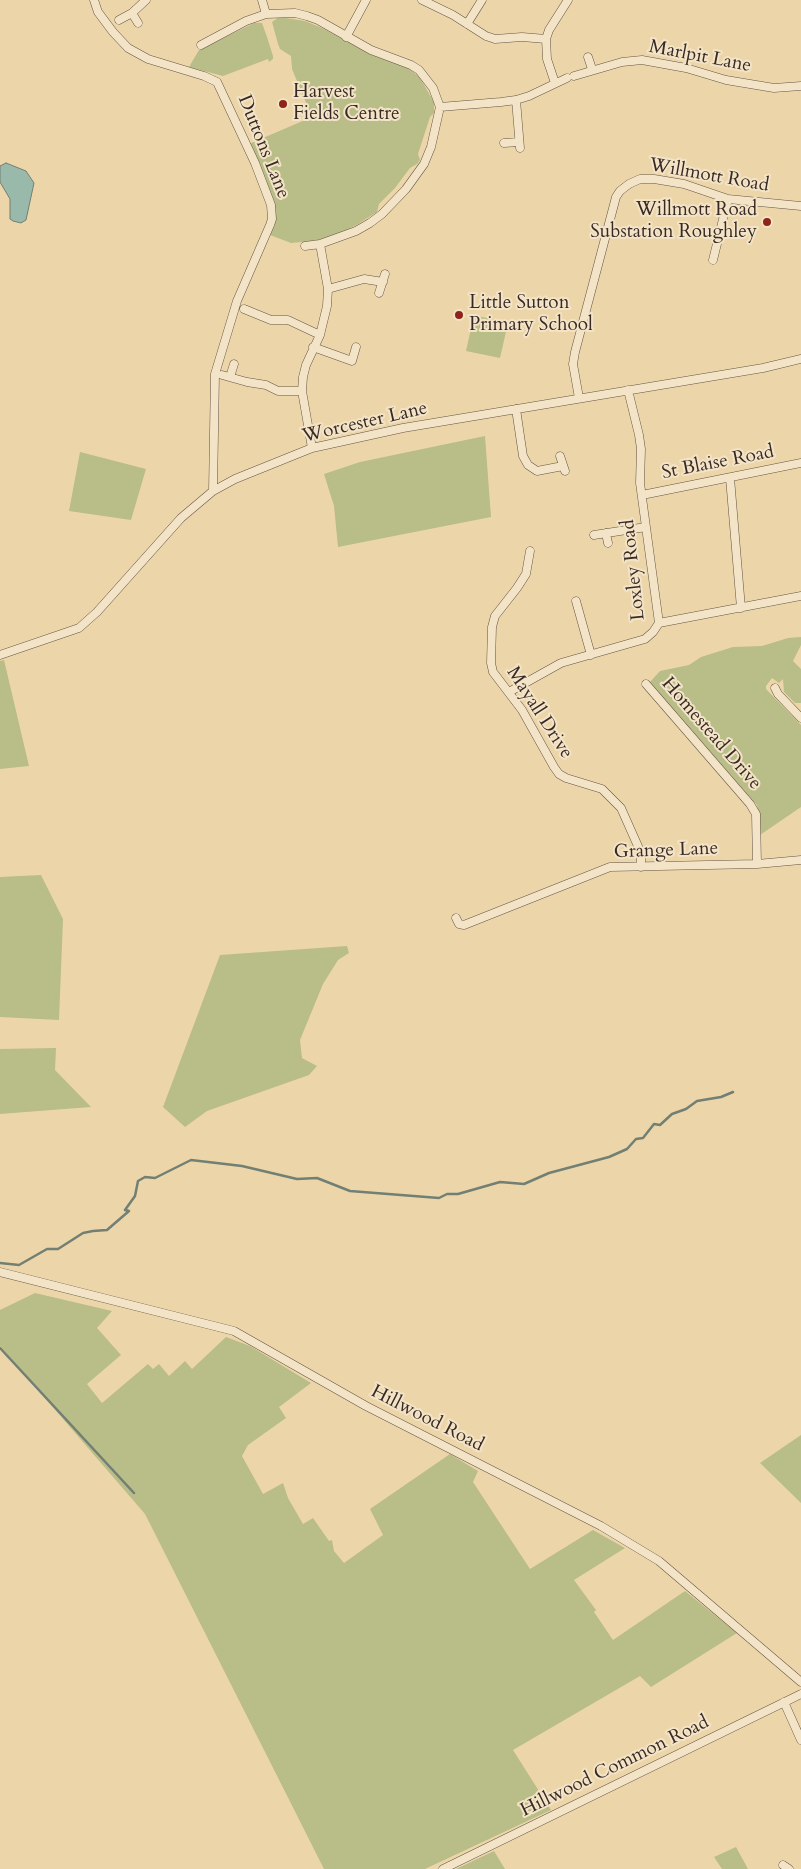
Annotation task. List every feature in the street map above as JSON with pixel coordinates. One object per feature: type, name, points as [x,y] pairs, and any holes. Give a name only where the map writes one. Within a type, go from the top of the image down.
[{"type":"street","name":"Duttons Lane","points":[[94,0],[98,12],[128,48],[148,59],[204,76],[217,82],[255,163],[270,205],[272,218],[270,225],[237,301],[215,374],[212,491]]},
{"type":"street","points":[[119,20],[132,13],[146,0]]},
{"type":"street","points":[[262,0],[266,14]]},
{"type":"street","points":[[346,37],[366,0]]},
{"type":"street","points":[[422,0],[453,15],[478,32],[495,39],[522,37],[546,40]]},
{"type":"street","points":[[467,24],[482,0]]},
{"type":"street","points":[[555,83],[547,59],[546,40],[549,30],[568,0]]},
{"type":"street","points":[[132,13],[138,23]]},
{"type":"street","points":[[201,45],[207,38],[266,14],[295,13],[318,20],[346,37],[420,70],[433,88],[440,107],[431,147],[424,164],[406,189],[382,214],[356,231],[320,244],[306,246]]},
{"type":"street","points":[[588,57],[592,69]]},
{"type":"street","name":"Marlpit Lane","points":[[440,107],[516,100],[592,69],[622,62],[642,60],[686,68],[726,80],[774,88],[801,86]]},
{"type":"street","points":[[504,142],[520,145],[516,100]]},
{"type":"street","name":"Willmott Road","points":[[579,398],[574,376],[575,352],[616,197],[629,184],[640,180],[654,179],[684,184],[728,199],[801,206]]},
{"type":"street","points":[[713,260],[728,199]]},
{"type":"street","points":[[312,448],[302,391],[303,377],[313,348],[320,335],[327,306],[328,289],[320,244]]},
{"type":"street","points":[[328,289],[364,279],[384,278],[379,294]]},
{"type":"street","points":[[253,304],[247,310],[271,320],[288,320],[320,335]]},
{"type":"street","points":[[313,348],[352,361],[356,348]]},
{"type":"street","name":"Worcester Lane","points":[[0,655],[78,628],[97,612],[181,518],[212,491],[243,476],[312,448],[403,428],[763,368],[801,359]]},
{"type":"street","points":[[234,364],[226,376],[266,385],[278,391],[302,391]]},
{"type":"street","name":"Loxley Road","points":[[509,692],[561,663],[645,639],[659,623],[642,495],[641,449],[628,390]]},
{"type":"street","points":[[516,409],[523,456],[528,465],[536,471],[564,469],[560,456]]},
{"type":"street","name":"St Blaise Road","points":[[642,495],[801,464]]},
{"type":"street","points":[[730,478],[742,608]]},
{"type":"street","points":[[594,534],[646,527]]},
{"type":"street","points":[[606,533],[608,543]]},
{"type":"street","name":"Mayall Drive","points":[[530,551],[526,574],[518,588],[495,616],[492,626],[491,663],[493,672],[522,710],[560,774],[566,778],[602,789],[621,808],[641,853],[642,867]]},
{"type":"street","points":[[516,571],[526,574]]},
{"type":"street","points":[[659,623],[801,596]]},
{"type":"street","points":[[576,601],[582,611],[591,654]]},
{"type":"street","name":"Homestead Drive","points":[[646,684],[750,804],[756,814],[757,864]]},
{"type":"street","points":[[774,688],[800,716]]},
{"type":"street","name":"Grange Lane","points":[[456,918],[459,924],[464,925],[610,867],[757,864],[801,860]]},
{"type":"street","name":"Hillwood Road","points":[[0,1272],[234,1331],[366,1406],[609,1531],[659,1561],[799,1681],[793,1698]]},
{"type":"street","name":"Hillwood Common Road","points":[[443,1869],[801,1694]]},
{"type":"street","points":[[784,1702],[801,1740]]},
{"type":"green space","points":[[279,17],[305,21],[367,52],[410,69],[420,78],[434,102],[434,113],[430,117],[418,154],[420,160],[410,168],[395,188],[379,204],[377,212],[341,233],[314,241],[291,243],[270,235],[275,225],[274,208],[249,144],[312,117],[292,69],[291,56],[280,49],[278,44],[272,22]]},
{"type":"green space","points":[[254,23],[262,23],[273,56],[273,59],[269,62],[268,59],[223,76],[189,67],[199,50]]},
{"type":"green space","points":[[474,315],[508,323],[500,358],[466,351]]},
{"type":"green space","points":[[485,436],[491,517],[338,547],[334,506],[324,474],[360,462]]},
{"type":"green space","points":[[80,452],[146,469],[131,520],[69,511]]},
{"type":"green space","points":[[801,637],[801,645],[793,661],[801,669],[801,703],[795,703],[784,692],[783,679],[779,683],[772,678],[766,689],[801,725],[801,807],[760,835],[757,805],[650,682],[660,671],[689,665],[701,657],[733,647],[762,646],[788,638]]},
{"type":"green space","points":[[4,660],[29,766],[0,769],[0,661]]},
{"type":"green space","points":[[41,875],[63,919],[59,1020],[0,1017],[0,877]]},
{"type":"green space","points":[[347,946],[349,953],[338,960],[323,984],[300,1040],[302,1058],[317,1066],[309,1075],[207,1111],[185,1127],[163,1107],[220,955]]},
{"type":"green space","points":[[56,1048],[55,1070],[91,1107],[0,1114],[0,1049]]},
{"type":"green space","points":[[35,1293],[112,1311],[97,1328],[121,1355],[87,1384],[102,1403],[148,1364],[153,1369],[159,1364],[169,1376],[185,1361],[192,1369],[226,1337],[250,1346],[311,1383],[279,1407],[286,1418],[248,1445],[242,1456],[263,1494],[283,1483],[288,1498],[303,1524],[313,1518],[329,1541],[332,1540],[334,1551],[344,1563],[383,1535],[370,1509],[450,1454],[478,1471],[473,1482],[530,1569],[593,1530],[625,1548],[574,1580],[596,1610],[594,1612],[613,1640],[685,1591],[737,1633],[651,1687],[640,1676],[513,1750],[551,1810],[425,1869],[324,1869],[145,1514],[0,1346],[0,1310]]},
{"type":"green space","points":[[801,1435],[801,1503],[760,1463]]},
{"type":"green space","points":[[736,1847],[748,1869],[722,1869],[714,1857]]},
{"type":"green space","points":[[494,1851],[505,1869],[456,1869]]},
{"type":"shaded area","points":[[6,163],[26,171],[34,183],[26,220],[21,223],[10,219],[10,199],[0,182],[0,166]]},
{"type":"waterway","points":[[0,1263],[19,1265],[47,1249],[58,1249],[83,1233],[107,1230],[129,1211],[125,1210],[135,1196],[138,1181],[145,1177],[155,1178],[191,1160],[242,1166],[297,1179],[317,1178],[350,1191],[439,1198],[447,1194],[458,1194],[500,1182],[524,1184],[549,1173],[609,1157],[627,1149],[636,1139],[643,1138],[654,1124],[660,1125],[672,1114],[686,1109],[697,1101],[721,1097],[733,1092]]},
{"type":"waterway","points":[[0,1348],[134,1493]]},
{"type":"place","name":"Harvest Fields Centre","points":[[283,104]]},
{"type":"place","name":"Willmott Road Substation Roughley","points":[[767,222]]},
{"type":"place","name":"Little Sutton Primary School","points":[[459,315]]}]
